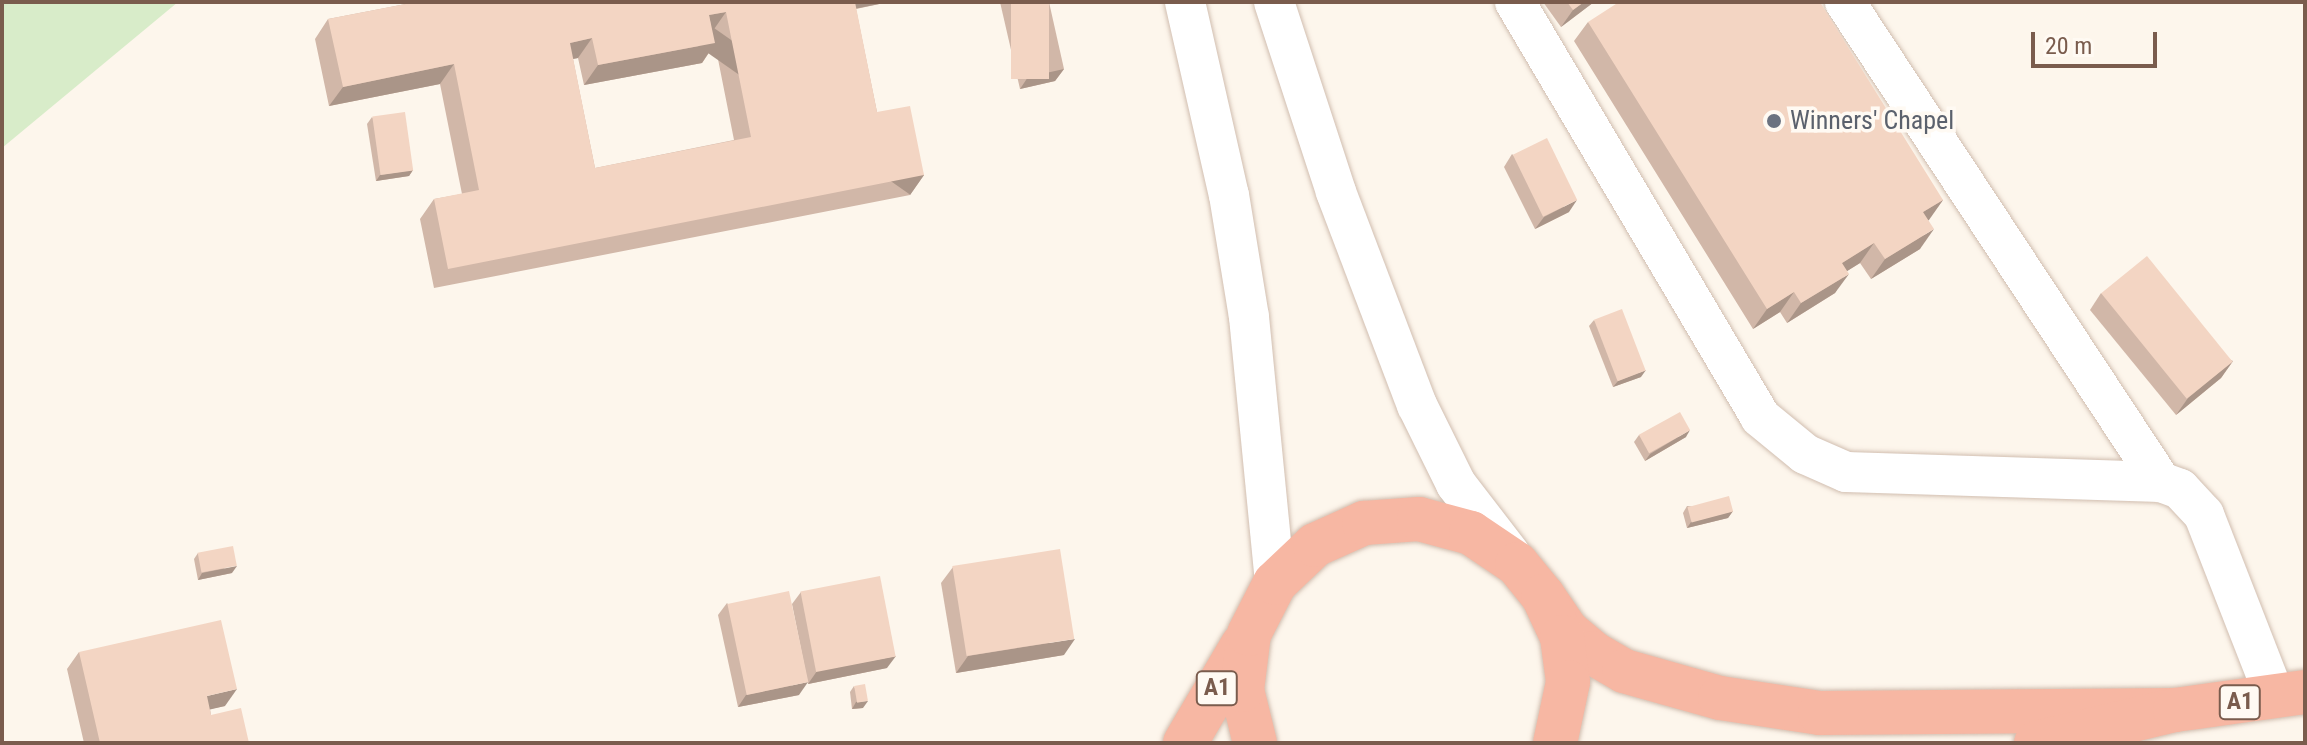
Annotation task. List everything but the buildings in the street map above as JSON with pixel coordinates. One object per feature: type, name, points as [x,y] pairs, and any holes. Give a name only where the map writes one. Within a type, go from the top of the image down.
[{"type":"highway","points":[[1255,743],[1242,690],[1249,634],[1275,583],[1315,545],[1364,523],[1419,519],[1471,533],[1530,580],[1562,637],[1568,682],[1555,743]]},
{"type":"highway","name":"A1","points":[[1530,580],[1567,631],[1593,653],[1624,671],[1720,698],[1820,713],[2175,710]]},
{"type":"highway","name":"A1","points":[[1185,743],[1249,634]]},
{"type":"highway","name":"A1","points":[[2036,743],[2175,710],[2290,695]]},
{"type":"street","points":[[1185,2],[1229,195],[1249,317],[1275,583]]},
{"type":"street","points":[[1274,2],[1336,192],[1417,405],[1456,484],[1530,580]]},
{"type":"street","points":[[1515,2],[1733,379],[1760,417],[1805,454],[1846,472],[2161,482],[2190,496],[2204,515],[2290,695]]},
{"type":"street","points":[[1845,2],[2161,482]]},
{"type":"green space","points":[[2,2],[178,2],[2,148]]},
{"type":"place","name":"Winners' Chapel","points":[[1774,121]]}]
